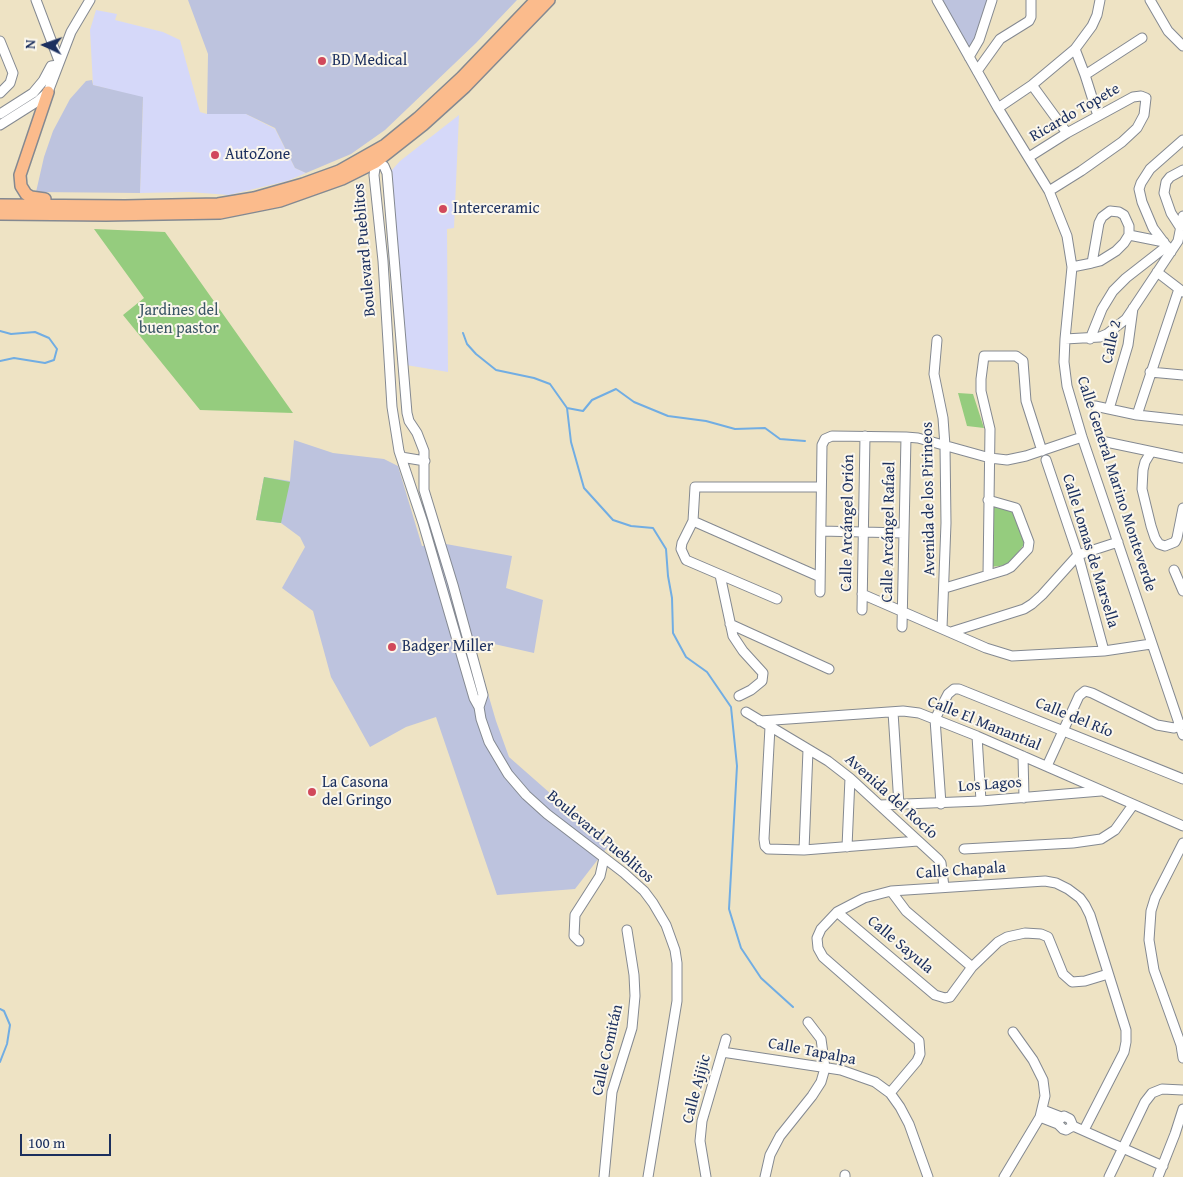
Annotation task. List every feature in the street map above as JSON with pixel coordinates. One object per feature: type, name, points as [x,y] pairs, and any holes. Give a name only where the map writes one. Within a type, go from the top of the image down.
[{"type":"main road","points":[[0,205],[206,205],[239,201],[303,184],[339,171],[385,145],[418,118],[462,77],[536,0]]},
{"type":"main road","points":[[0,214],[205,214],[235,211],[305,193],[342,179],[376,162],[423,125],[465,87],[549,0]]},
{"type":"main road","points":[[48,92],[20,175],[21,186],[26,194],[31,197],[98,206]]},
{"type":"main road","points":[[376,162],[385,145]]},
{"type":"main road","points":[[360,160],[376,162]]},
{"type":"street","points":[[36,0],[58,63]]},
{"type":"street","points":[[0,125],[38,101],[48,92],[58,63],[77,20],[90,0]]},
{"type":"street","name":"Calle General Marino Monteverde","points":[[937,0],[998,108],[1050,191],[1067,236],[1072,267],[1065,339],[1065,375],[1070,401],[1183,735]]},
{"type":"street","points":[[969,57],[979,40],[992,0]]},
{"type":"street","points":[[977,71],[1000,39],[1029,21],[1031,0]]},
{"type":"street","points":[[998,108],[1032,84],[1075,49],[1092,26],[1097,15],[1100,0]]},
{"type":"street","points":[[1150,0],[1168,31],[1183,46]]},
{"type":"street","points":[[1085,75],[1142,38]]},
{"type":"street","points":[[0,41],[12,73],[10,82],[0,93]]},
{"type":"street","points":[[1075,49],[1098,116]]},
{"type":"street","points":[[0,114],[33,93],[43,81],[51,66],[58,63]]},
{"type":"street","points":[[1032,84],[1067,134]]},
{"type":"street","name":"Ricardo Topete","points":[[1029,157],[1134,97],[1141,96],[1146,98],[1144,115],[1138,128],[1122,142],[1050,191]]},
{"type":"street","points":[[1168,247],[1153,228],[1145,211],[1139,189],[1150,169],[1183,140]]},
{"type":"street","name":"Boulevard Pueblitos","points":[[479,707],[483,695],[453,585],[424,490],[424,451],[407,413],[387,173],[384,166],[376,162],[374,175],[392,407],[402,457],[474,698],[479,707],[481,719],[490,742],[508,774],[526,795],[547,814],[637,885],[653,903],[666,925],[677,963],[677,1001],[648,1177]]},
{"type":"street","points":[[1090,339],[1102,309],[1113,291],[1126,278],[1168,247],[1180,243],[1182,221],[1171,213],[1164,194],[1166,182],[1183,170]]},
{"type":"street","points":[[1072,267],[1092,263],[1108,257],[1116,251],[1129,235],[1129,226],[1124,215],[1110,211],[1100,222],[1092,263]]},
{"type":"street","points":[[1129,235],[1168,247]]},
{"type":"street","points":[[1065,339],[1090,339],[1107,334],[1118,327],[1157,272],[1168,247]]},
{"type":"street","points":[[382,260],[388,266],[393,260]]},
{"type":"street","points":[[1137,415],[1150,372],[1181,291],[1157,272]]},
{"type":"street","points":[[384,292],[390,287],[396,290]]},
{"type":"street","name":"Calle 2","points":[[1109,409],[1128,346],[1133,308]]},
{"type":"street","name":"Avenida de los Pirineos","points":[[937,340],[934,374],[943,418],[945,446],[946,630]]},
{"type":"street","name":"Calle Lomas de Marsella","points":[[990,458],[990,429],[981,391],[984,356],[1016,356],[1023,361],[1026,401],[1078,555],[1104,651]]},
{"type":"street","points":[[1150,372],[1183,376]]},
{"type":"street","points":[[1095,406],[1137,415],[1183,420]]},
{"type":"street","points":[[820,592],[822,445],[825,439],[832,436],[918,438],[990,458],[1007,460],[1044,455],[1082,437]]},
{"type":"street","name":"Calle Arcángel Orión","points":[[862,610],[865,436]]},
{"type":"street","name":"Calle Arcángel Rafael","points":[[902,628],[906,437]]},
{"type":"street","points":[[1106,442],[1183,458]]},
{"type":"street","points":[[1151,452],[1143,470],[1142,489],[1151,526],[1159,544],[1166,546],[1175,542],[1183,508]]},
{"type":"street","points":[[402,457],[425,461]]},
{"type":"street","points":[[988,575],[990,458]]},
{"type":"street","points":[[777,599],[686,560],[683,556],[682,543],[693,521],[695,487],[821,487]]},
{"type":"street","points":[[945,588],[1011,566],[1028,549],[1030,542],[1016,508],[988,500]]},
{"type":"street","points":[[693,521],[820,577]]},
{"type":"street","points":[[821,531],[904,533]]},
{"type":"street","points":[[946,630],[1016,612],[1032,604],[1078,555],[1118,542]]},
{"type":"street","points":[[1174,570],[1183,591]]},
{"type":"street","points":[[720,575],[733,636],[743,652],[764,673],[762,681],[751,690],[739,696]]},
{"type":"street","points":[[442,589],[453,585]]},
{"type":"street","points":[[862,594],[986,648],[1012,656],[1104,651],[1151,644]]},
{"type":"street","points":[[730,624],[829,669]]},
{"type":"street","name":"Calle del Río","points":[[935,719],[948,694],[954,689],[965,690],[1183,779]]},
{"type":"street","points":[[1047,766],[1079,696],[1084,691],[1092,693],[1157,725],[1166,728],[1181,726]]},
{"type":"street","name":"Calle El Manantial","points":[[760,721],[911,711],[978,736],[1183,826]]},
{"type":"street","name":"Avenida del Rocío","points":[[746,712],[828,761],[850,778],[941,864],[944,887]]},
{"type":"street","points":[[892,712],[900,805]]},
{"type":"street","points":[[935,719],[941,804]]},
{"type":"street","points":[[770,727],[764,839],[765,846],[768,849],[804,850],[918,841]]},
{"type":"street","points":[[978,736],[981,801]]},
{"type":"street","points":[[804,850],[808,750]]},
{"type":"street","points":[[1023,756],[1024,798]]},
{"type":"street","points":[[847,847],[850,778]]},
{"type":"street","name":"Los Lagos","points":[[880,805],[941,804],[1102,791]]},
{"type":"street","points":[[964,849],[1073,843],[1101,839],[1115,830],[1132,805]]},
{"type":"street","points":[[1183,843],[1155,898],[1151,911],[1149,940],[1154,970],[1183,1058]]},
{"type":"street","points":[[579,941],[574,936],[575,916],[600,876],[604,858]]},
{"type":"street","name":"Calle Chapala","points":[[890,1093],[917,1061],[920,1054],[918,1041],[823,957],[818,948],[817,938],[821,929],[837,912],[864,898],[891,892],[1045,881],[1056,883],[1080,898],[1090,915],[1124,1021],[1126,1042],[1124,1052],[1084,1130]]},
{"type":"street","points":[[891,892],[906,911],[972,968],[998,942],[1007,936],[1033,933],[1041,934],[1048,938],[1063,974],[1072,982],[1085,981],[1108,974]]},
{"type":"street","name":"Calle Sayula","points":[[837,912],[935,995],[945,998],[950,997],[972,968]]},
{"type":"street","name":"Calle Comitán","points":[[604,1177],[612,1092],[632,1028],[635,996],[634,975],[627,930]]},
{"type":"street","points":[[765,1177],[770,1155],[780,1136],[821,1082],[824,1068],[821,1039],[808,1022]]},
{"type":"street","points":[[1004,1177],[1041,1114],[1045,1096],[1043,1080],[1033,1060],[1013,1032]]},
{"type":"street","name":"Calle Ajijic","points":[[706,1177],[700,1141],[702,1121],[726,1039]]},
{"type":"street","name":"Calle Tapalpa","points":[[722,1052],[855,1074],[874,1082],[890,1093],[900,1107],[909,1124],[928,1177]]},
{"type":"street","points":[[1109,1177],[1152,1093],[1162,1089],[1183,1090]]},
{"type":"street","points":[[1158,1177],[1164,1166],[1183,1109]]},
{"type":"street","points":[[1041,1114],[1060,1121],[1063,1129],[1066,1130],[1074,1126],[1164,1166]]},
{"type":"shaded area","points":[[188,0],[517,0],[476,43],[385,130],[351,154],[306,173],[295,168],[275,128],[246,114],[207,114],[208,54]]},
{"type":"shaded area","points":[[942,0],[989,0],[980,29],[970,48]]},
{"type":"shaded area","points":[[96,10],[117,14],[115,20],[163,32],[180,40],[200,112],[207,114],[246,114],[275,129],[295,168],[306,173],[287,181],[229,195],[189,192],[140,193],[143,98],[93,85],[90,30]]},
{"type":"shaded area","points":[[92,80],[93,85],[143,97],[140,193],[36,192],[44,157],[53,131],[70,99],[86,81]]},
{"type":"shaded area","points":[[459,115],[454,228],[447,229],[448,372],[406,365],[392,170],[400,161]]},
{"type":"shaded area","points":[[294,440],[333,453],[384,459],[398,466],[422,546],[446,544],[512,556],[506,588],[543,600],[534,653],[472,639],[496,721],[509,757],[609,845],[575,889],[497,895],[436,717],[406,727],[370,747],[331,677],[313,611],[282,588],[305,547],[300,537],[281,523],[256,520],[264,477],[290,481]]},
{"type":"green space","name":"Jardines del buen pastor","points":[[94,229],[165,232],[293,413],[200,410],[123,315],[144,298]]},
{"type":"green space","points":[[958,393],[973,394],[984,428],[967,426]]},
{"type":"green space","points":[[264,477],[290,482],[281,523],[256,520]]},
{"type":"green space","points":[[990,503],[1014,509],[1026,542],[1008,565],[990,567]]},
{"type":"waterway","points":[[0,331],[11,334],[35,332],[49,338],[57,349],[54,360],[45,363],[14,358],[0,361]]},
{"type":"waterway","points":[[463,333],[467,344],[496,370],[534,378],[550,384],[567,408],[571,442],[584,488],[613,520],[631,526],[653,528],[666,549],[672,598],[673,633],[686,657],[707,672],[731,707],[737,766],[729,909],[741,948],[761,978],[793,1007]]},
{"type":"waterway","points":[[567,408],[583,411],[592,400],[616,389],[634,402],[668,416],[706,421],[735,429],[765,428],[780,439],[805,441]]},
{"type":"waterway","points":[[0,1009],[4,1011],[10,1025],[7,1044],[0,1062]]},
{"type":"place","name":"BD Medical","points":[[322,61]]},
{"type":"place","name":"AutoZone","points":[[215,155]]},
{"type":"place","name":"Interceramic","points":[[443,209]]},
{"type":"place","name":"Badger Miller","points":[[392,647]]},
{"type":"place","name":"La Casona del Gringo","points":[[312,792]]}]
